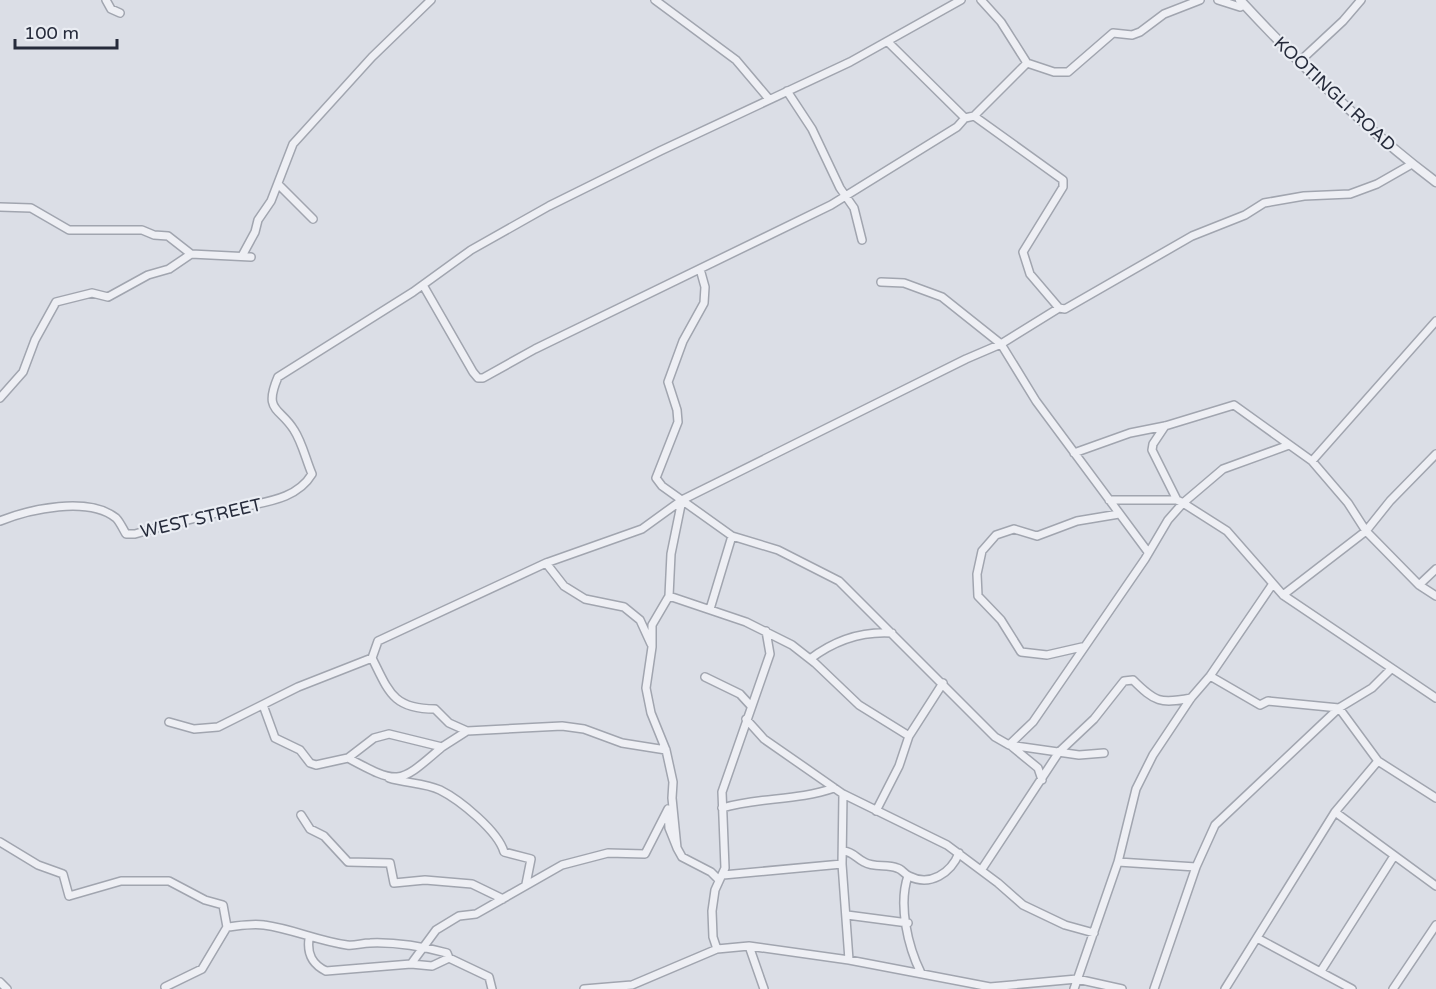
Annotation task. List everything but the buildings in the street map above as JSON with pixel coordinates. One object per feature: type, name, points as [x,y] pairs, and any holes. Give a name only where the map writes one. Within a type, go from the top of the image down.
[{"type":"street","points":[[106,0],[111,9],[120,13]]},
{"type":"street","points":[[242,256],[278,184],[293,144],[372,57],[431,0]]},
{"type":"street","points":[[655,0],[736,60],[769,99]]},
{"type":"street","points":[[961,0],[888,42],[549,206],[471,250],[423,285],[473,372],[478,378],[483,378],[535,349],[846,196],[957,127],[965,118],[974,116],[1027,63]]},
{"type":"street","points":[[981,0],[1024,54],[1027,63]]},
{"type":"street","points":[[1027,63],[1054,72],[1068,72],[1113,33],[1132,35],[1140,32],[1164,14],[1200,0]]},
{"type":"street","points":[[1218,0],[1240,7],[1242,3]]},
{"type":"street","points":[[1299,62],[1343,21],[1361,0]]},
{"type":"street","name":"KOOTINGLI ROAD","points":[[1242,3],[1354,116],[1436,182]]},
{"type":"street","points":[[888,42],[965,118]]},
{"type":"street","points":[[787,91],[812,129],[854,208],[861,240]]},
{"type":"street","points":[[974,116],[1063,180],[1063,187],[1023,252],[1030,274],[1059,308],[1065,309],[1192,236],[1245,215],[1264,203],[1305,196],[1350,194],[1386,180],[1412,164]]},
{"type":"street","points":[[278,184],[313,219]]},
{"type":"street","points":[[0,202],[0,207],[31,208],[69,230],[104,231],[125,228],[168,236],[191,254]]},
{"type":"street","points":[[0,398],[23,372],[35,340],[56,302],[92,293],[108,297],[148,275],[169,268],[191,254],[251,258]]},
{"type":"street","points":[[700,269],[705,287],[704,303],[683,341],[668,382],[677,410],[678,422],[656,478],[732,536],[778,549],[833,576],[850,589],[995,737],[1038,768],[1042,780]]},
{"type":"street","points":[[881,282],[904,283],[913,289],[942,297],[964,317],[1001,344],[1036,401],[1148,552]]},
{"type":"street","name":"WEST STREET","points":[[0,522],[24,511],[82,506],[117,519],[126,534],[135,534],[237,508],[262,505],[290,494],[307,482],[312,474],[294,429],[274,408],[272,391],[278,378],[423,285]]},
{"type":"street","points":[[666,750],[622,743],[584,729],[562,726],[467,731],[449,723],[435,709],[416,709],[399,703],[387,689],[372,658],[378,641],[546,563],[642,529],[682,500],[966,359],[1001,344],[1059,308]]},
{"type":"street","points":[[1312,461],[1436,321]]},
{"type":"street","points":[[1074,453],[1130,433],[1165,426],[1234,405],[1312,461],[1348,503],[1366,531],[1419,585],[1436,596]]},
{"type":"street","points":[[1165,426],[1153,444],[1152,450],[1180,502],[1227,531],[1283,595],[1390,670],[1436,698]]},
{"type":"street","points":[[1009,745],[1033,722],[1180,502],[1223,469],[1289,445]]},
{"type":"street","points":[[1283,595],[1366,531],[1390,501],[1436,454]]},
{"type":"street","points":[[677,848],[673,782],[666,750],[651,713],[646,688],[652,647],[652,625],[669,596],[671,554],[682,500]]},
{"type":"street","points":[[1109,500],[1180,502]]},
{"type":"street","points":[[1082,648],[1047,655],[1021,652],[1001,620],[978,596],[977,574],[982,551],[996,535],[1014,529],[1037,536],[1077,521],[1119,514]]},
{"type":"street","points":[[710,609],[732,536]]},
{"type":"street","points":[[546,563],[564,586],[585,599],[624,607],[640,620],[652,647]]},
{"type":"street","points":[[1419,585],[1436,568]]},
{"type":"street","points":[[1074,989],[1118,862],[1136,789],[1153,755],[1191,698],[1210,676],[1272,585]]},
{"type":"street","points":[[669,596],[766,631],[792,645],[859,705],[909,736]]},
{"type":"street","points":[[717,949],[713,938],[712,911],[725,868],[722,808],[724,784],[770,654],[766,631]]},
{"type":"street","points":[[810,659],[824,648],[848,637],[874,632],[892,633]]},
{"type":"street","points":[[169,722],[194,729],[214,728],[318,678],[372,658]]},
{"type":"street","points":[[1154,989],[1196,867],[1208,839],[1225,813],[1340,708],[1372,688],[1390,670]]},
{"type":"street","points":[[1210,676],[1260,705],[1268,701],[1340,708],[1378,762],[1436,798]]},
{"type":"street","points":[[705,677],[740,694],[751,706]]},
{"type":"street","points":[[982,869],[1059,752],[1094,719],[1124,681],[1133,680],[1151,698],[1160,701],[1191,698]]},
{"type":"street","points":[[876,811],[899,766],[909,736],[943,683]]},
{"type":"street","points":[[263,705],[275,738],[300,750],[310,763],[316,765],[348,758],[374,738],[389,734],[442,747]]},
{"type":"street","points":[[746,719],[764,739],[843,794],[947,844],[982,869],[1023,905],[1040,915],[1094,933]]},
{"type":"street","points":[[389,778],[409,775],[442,747],[467,731]]},
{"type":"street","points":[[1009,745],[1079,755],[1104,753]]},
{"type":"street","points":[[348,758],[389,778],[439,790],[478,818],[501,842],[504,852],[531,859],[526,884]]},
{"type":"street","points":[[1226,989],[1335,812],[1378,762]]},
{"type":"street","points":[[722,808],[735,804],[811,796],[834,788]]},
{"type":"street","points":[[843,794],[844,851],[842,864],[849,960]]},
{"type":"street","points":[[411,964],[436,930],[455,918],[476,914],[562,865],[608,853],[645,854],[668,809],[669,828],[682,857],[721,878],[842,864]]},
{"type":"street","points":[[1335,812],[1436,886]]},
{"type":"street","points":[[301,815],[309,829],[324,836],[348,862],[390,863],[394,883],[425,880],[472,884],[503,899]]},
{"type":"street","points":[[0,842],[38,865],[63,874],[69,896],[121,881],[169,881],[205,900],[223,905],[227,927],[202,969],[165,987]]},
{"type":"street","points":[[844,851],[851,852],[863,862],[899,868],[908,876],[923,879],[940,876],[950,870],[959,853]]},
{"type":"street","points":[[1320,971],[1394,856]]},
{"type":"street","points":[[1118,862],[1196,867]]},
{"type":"street","points":[[908,876],[903,891],[909,950],[921,973]]},
{"type":"street","points":[[847,915],[908,923]]},
{"type":"street","points":[[227,927],[263,924],[285,932],[297,932],[309,939],[351,946],[371,943],[422,947],[447,953],[449,958],[489,977],[492,989]]},
{"type":"street","points":[[1393,989],[1436,925]]},
{"type":"street","points":[[1257,938],[1352,989]]},
{"type":"street","points":[[309,939],[308,951],[317,966],[326,971],[411,964],[432,966],[449,958]]},
{"type":"street","points":[[749,946],[764,989]]},
{"type":"street","points":[[584,989],[632,985],[717,949],[749,946],[849,960],[990,987],[1077,979],[1122,989]]},
{"type":"street","points":[[0,981],[6,989]]}]
